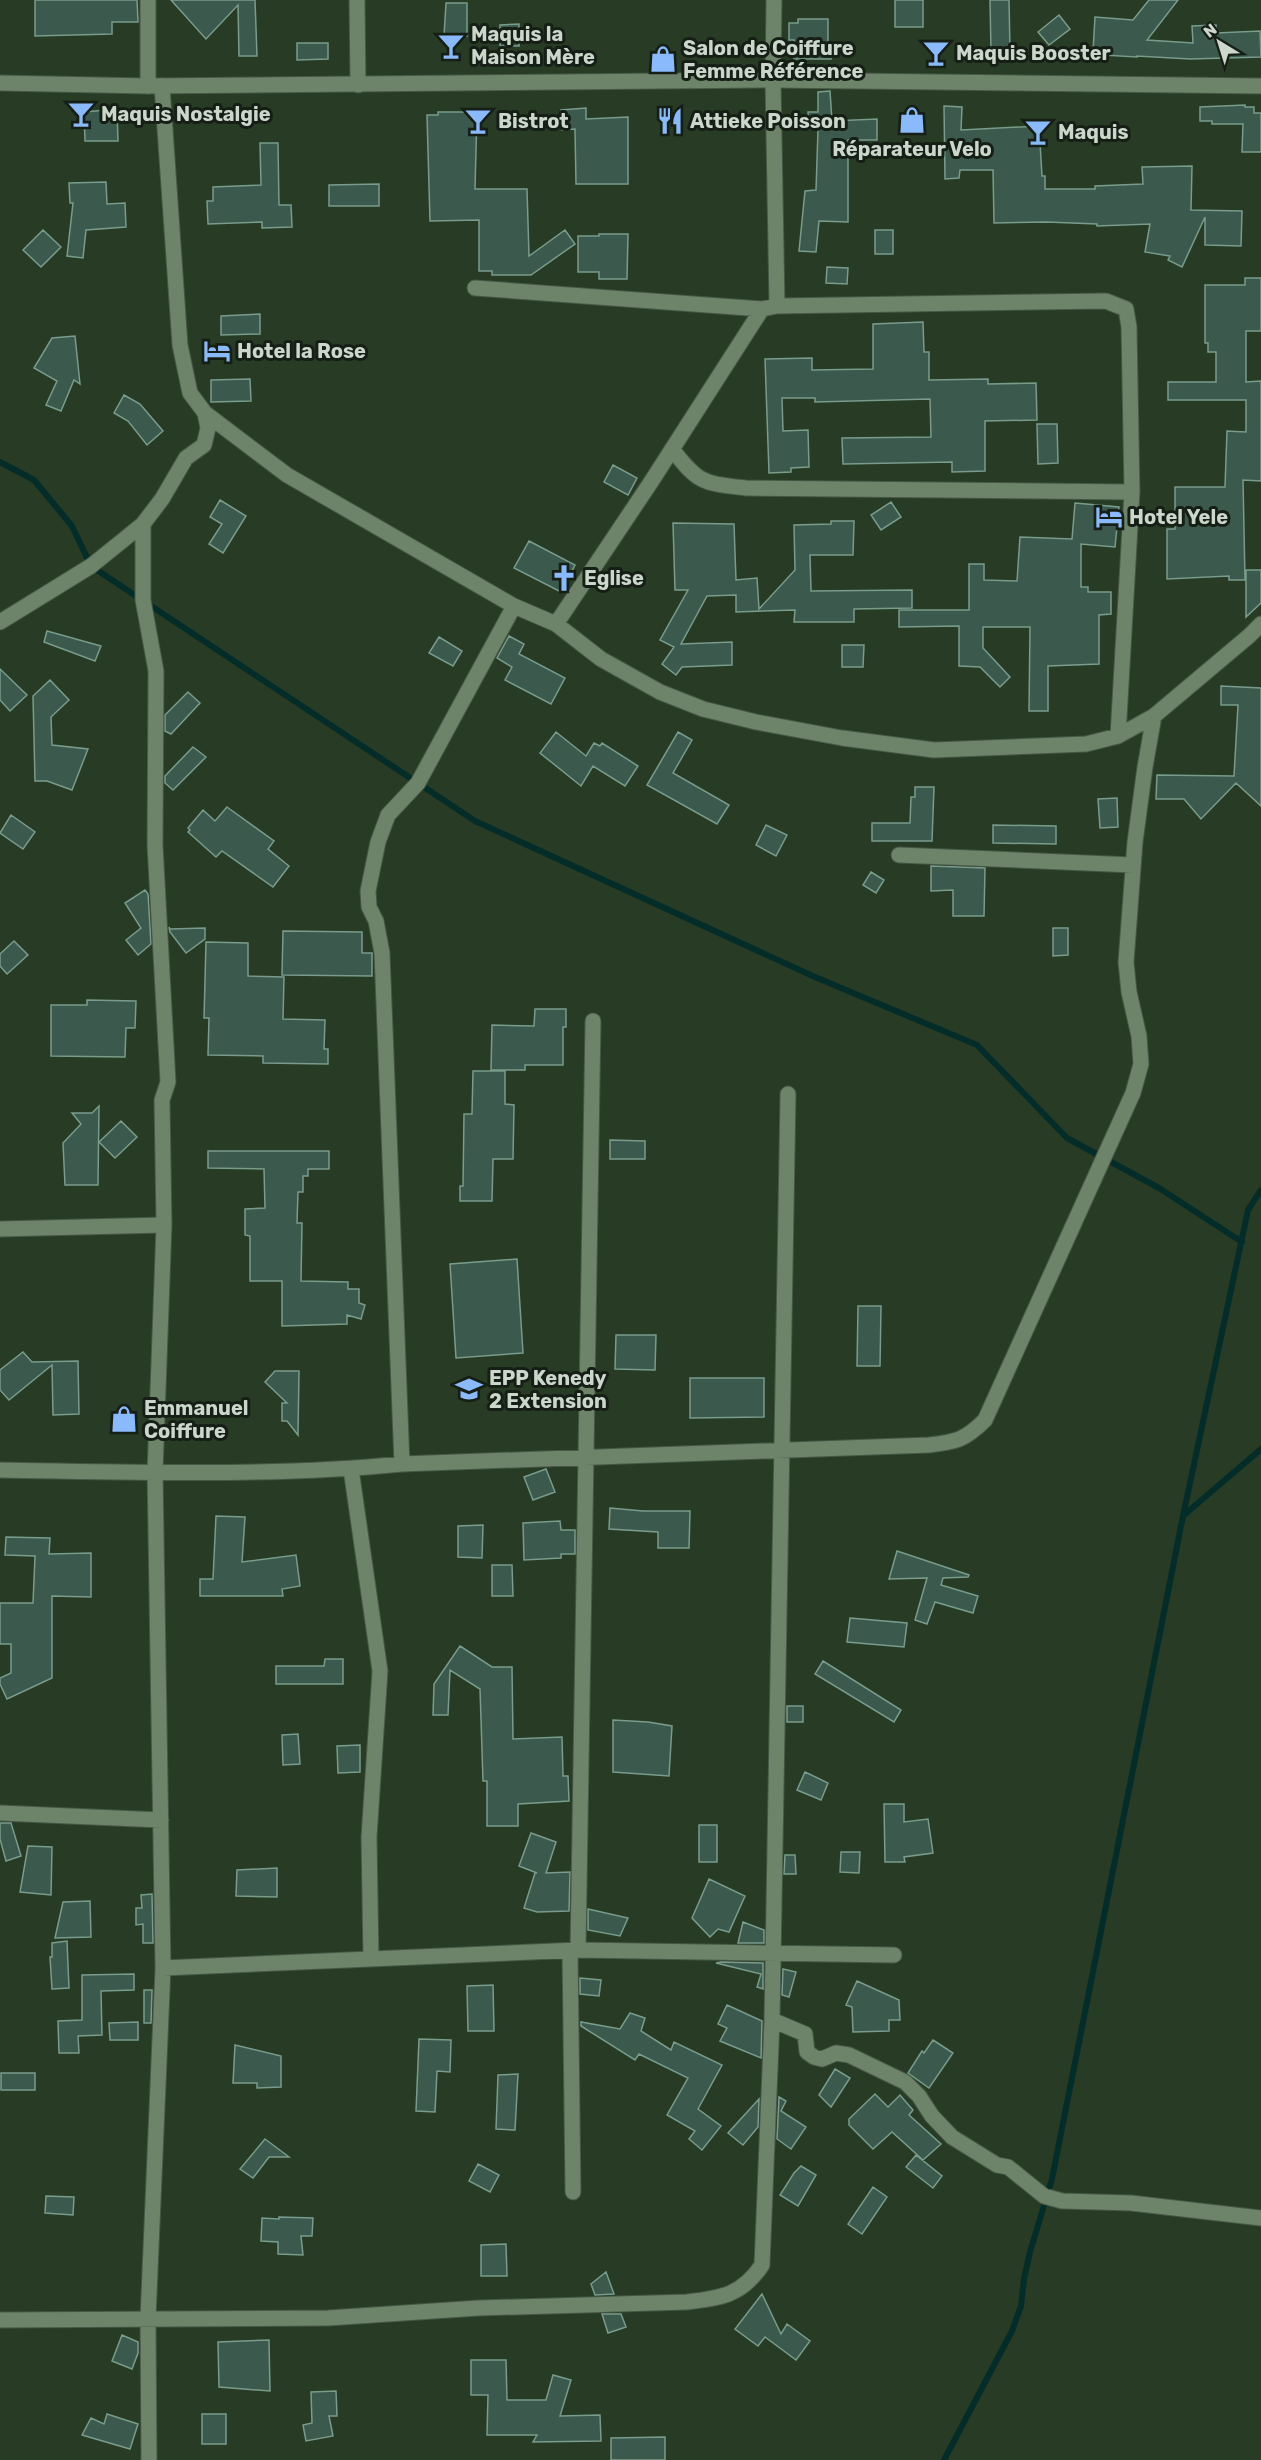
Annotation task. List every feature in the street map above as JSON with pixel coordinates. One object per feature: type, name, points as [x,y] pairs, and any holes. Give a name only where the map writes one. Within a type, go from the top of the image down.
[{"type":"street","points":[[148,0],[180,345],[190,393],[205,414],[287,475],[514,606],[556,624],[601,659],[660,692],[703,709],[756,722],[842,738],[934,750],[1086,744],[1118,736],[1154,716],[1261,624]]},
{"type":"street","points":[[357,0],[358,85]]},
{"type":"street","points":[[774,0],[772,80],[777,306]]},
{"type":"street","points":[[0,82],[155,86],[772,80],[1261,86]]},
{"type":"street","points":[[475,288],[762,309],[777,306],[1106,301],[1126,309],[1132,492],[1118,736]]},
{"type":"street","points":[[556,624],[762,309]]},
{"type":"street","points":[[0,622],[91,566],[143,524],[162,499],[186,458],[204,446],[208,428],[205,414]]},
{"type":"street","points":[[672,449],[691,474],[708,484],[746,488],[1132,492]]},
{"type":"street","points":[[143,524],[142,600],[156,671],[155,844],[168,1082],[162,1101],[164,1226],[155,1472],[163,1968],[148,2318],[149,2460]]},
{"type":"street","points":[[402,1464],[382,953],[376,921],[369,907],[368,891],[378,842],[388,815],[418,783],[514,606]]},
{"type":"street","points":[[0,1470],[155,1472],[351,1469],[402,1464],[956,1442],[971,1435],[985,1420],[1133,1093],[1141,1064],[1139,1036],[1129,992],[1126,962],[1133,865],[1145,766],[1154,716]]},
{"type":"street","points":[[899,855],[1133,865]]},
{"type":"street","points":[[573,2192],[574,1951],[587,1458],[593,1021]]},
{"type":"street","points":[[0,2320],[328,2318],[479,2308],[687,2301],[712,2299],[737,2292],[752,2281],[762,2265],[772,2020],[788,1094]]},
{"type":"street","points":[[0,1229],[164,1226]]},
{"type":"street","points":[[351,1469],[380,1671],[369,1837],[371,1959]]},
{"type":"street","points":[[0,1813],[161,1820]]},
{"type":"street","points":[[163,1968],[574,1951],[894,1955]]},
{"type":"street","points":[[772,2020],[805,2034],[807,2052],[813,2057],[822,2059],[836,2053],[849,2055],[905,2082],[914,2088],[932,2116],[952,2136],[997,2165],[1008,2167],[1044,2196],[1062,2201],[1131,2203],[1261,2218]]},
{"type":"building","points":[[35,0],[137,0],[138,22],[112,22],[112,34],[35,36]]},
{"type":"building","points":[[171,0],[255,0],[257,56],[239,56],[238,5],[206,39]]},
{"type":"building","points":[[895,0],[923,0],[923,27],[895,27]]},
{"type":"building","points":[[990,0],[1009,0],[1010,50],[991,51]]},
{"type":"building","points":[[1149,0],[1178,0],[1147,40],[1193,43],[1192,26],[1216,25],[1216,33],[1260,31],[1261,57],[1190,59],[1103,55],[1103,51],[1093,51],[1095,17],[1133,20]]},
{"type":"building","points":[[446,3],[467,3],[467,36],[444,36]]},
{"type":"building","points":[[1059,15],[1070,29],[1049,45],[1038,32]]},
{"type":"building","points":[[798,19],[828,19],[828,44],[832,44],[831,59],[794,59],[794,40],[789,40],[789,23],[798,23]]},
{"type":"building","points":[[519,24],[519,46],[500,46],[500,25]]},
{"type":"building","points":[[297,43],[328,43],[328,59],[297,60]]},
{"type":"building","points":[[830,91],[832,121],[877,119],[877,140],[848,140],[848,222],[819,221],[816,252],[799,251],[805,191],[816,190],[818,129],[809,129],[808,112],[818,112],[818,92]]},
{"type":"building","points":[[1245,105],[1245,107],[1254,107],[1254,113],[1261,113],[1261,152],[1242,152],[1243,124],[1212,124],[1212,121],[1200,121],[1200,107]]},
{"type":"building","points":[[944,106],[962,107],[961,130],[1039,126],[1045,189],[1095,189],[1095,186],[1143,184],[1142,167],[1192,166],[1191,210],[1242,211],[1241,246],[1205,245],[1205,217],[1182,267],[1168,260],[1170,256],[1145,252],[1150,224],[1097,226],[1097,224],[1047,222],[994,223],[993,170],[960,170],[959,178],[945,179]]},
{"type":"building","points":[[586,108],[586,119],[628,117],[628,184],[576,184],[575,129],[562,130],[561,110]]},
{"type":"building","points":[[117,109],[118,141],[85,141],[84,112]]},
{"type":"building","points":[[438,112],[477,112],[475,189],[527,189],[529,256],[565,230],[575,244],[531,275],[492,275],[492,271],[479,271],[479,220],[430,221],[427,115],[438,115]]},
{"type":"building","points":[[260,143],[278,143],[279,205],[291,205],[292,227],[262,228],[262,222],[208,224],[207,201],[213,201],[213,187],[261,185]]},
{"type":"building","points":[[106,182],[107,204],[125,203],[126,227],[86,230],[83,258],[67,256],[73,203],[70,203],[69,183]]},
{"type":"building","points":[[379,184],[379,206],[329,206],[329,185]]},
{"type":"building","points":[[43,230],[61,247],[41,267],[23,250]]},
{"type":"building","points":[[875,230],[893,230],[893,254],[875,254]]},
{"type":"building","points":[[599,234],[628,234],[627,279],[599,279],[599,272],[578,272],[578,236],[599,236]]},
{"type":"building","points":[[827,267],[848,268],[847,284],[826,283]]},
{"type":"building","points":[[1245,278],[1261,278],[1261,331],[1246,331],[1246,382],[1261,381],[1261,481],[1243,480],[1245,580],[1229,580],[1229,576],[1167,579],[1167,529],[1175,529],[1175,487],[1225,487],[1227,431],[1246,432],[1246,400],[1168,400],[1168,382],[1216,382],[1216,352],[1208,352],[1208,343],[1205,343],[1205,285],[1245,285]]},
{"type":"building","points":[[260,314],[260,334],[221,335],[221,316]]},
{"type":"building","points":[[923,322],[924,352],[929,352],[929,380],[988,379],[988,384],[1036,383],[1037,420],[985,421],[985,471],[952,472],[952,462],[843,464],[842,438],[931,437],[930,399],[815,402],[815,398],[782,398],[783,431],[808,430],[809,467],[791,468],[791,472],[769,473],[765,359],[812,358],[812,370],[873,369],[873,324]]},
{"type":"building","points":[[75,336],[80,384],[74,380],[61,411],[46,405],[57,381],[34,368],[52,338]]},
{"type":"building","points":[[250,379],[251,401],[211,402],[211,380]]},
{"type":"building","points":[[124,395],[140,404],[163,431],[147,445],[128,421],[114,413]]},
{"type":"building","points":[[1037,424],[1057,424],[1058,463],[1038,464]]},
{"type":"building","points":[[613,465],[637,478],[628,495],[604,482]]},
{"type":"building","points":[[220,500],[246,516],[223,553],[209,544],[222,524],[210,517]]},
{"type":"building","points":[[891,502],[901,517],[881,530],[871,515]]},
{"type":"building","points":[[1075,503],[1119,507],[1115,547],[1081,544],[1081,587],[1088,587],[1088,592],[1111,592],[1111,614],[1099,615],[1099,664],[1048,666],[1048,711],[1029,711],[1030,627],[983,627],[983,648],[1010,677],[1000,687],[980,667],[959,666],[959,626],[899,627],[899,610],[969,610],[969,564],[984,564],[984,580],[1017,581],[1020,537],[1072,539]]},
{"type":"building","points":[[831,521],[854,521],[853,555],[810,555],[811,591],[912,590],[912,608],[854,609],[854,622],[794,622],[795,610],[736,612],[736,595],[707,596],[681,644],[732,642],[732,665],[682,667],[676,675],[662,664],[674,647],[660,640],[688,590],[675,590],[673,523],[734,524],[736,580],[757,578],[759,609],[795,570],[794,525],[831,524]]},
{"type":"building","points":[[529,541],[575,565],[561,592],[514,568]]},
{"type":"building","points":[[1246,570],[1261,570],[1261,603],[1246,617]]},
{"type":"building","points":[[47,631],[101,646],[95,661],[44,642]]},
{"type":"building","points":[[509,636],[524,644],[519,654],[565,678],[551,704],[505,680],[512,667],[497,658]]},
{"type":"building","points":[[439,637],[462,651],[453,666],[429,653]]},
{"type":"building","points":[[842,645],[864,645],[863,667],[842,667]]},
{"type":"building","points":[[0,669],[27,695],[10,711],[0,700]]},
{"type":"building","points":[[50,680],[69,700],[51,717],[52,745],[88,749],[72,790],[47,781],[35,781],[33,696]]},
{"type":"building","points":[[1221,686],[1261,688],[1261,806],[1236,783],[1201,819],[1184,799],[1156,799],[1157,775],[1234,776],[1238,705],[1221,705]]},
{"type":"building","points":[[188,692],[200,703],[171,734],[165,731],[165,715]]},
{"type":"building","points":[[556,732],[586,756],[594,743],[600,746],[602,743],[638,766],[625,786],[593,766],[581,786],[540,753]]},
{"type":"building","points":[[678,732],[692,740],[673,773],[729,805],[717,824],[647,785]]},
{"type":"building","points":[[193,747],[206,757],[173,790],[165,783],[165,776]]},
{"type":"building","points":[[915,787],[934,787],[932,841],[872,841],[872,823],[910,823],[911,797],[915,797]]},
{"type":"building","points":[[1117,798],[1118,827],[1100,828],[1098,799]]},
{"type":"building","points":[[227,807],[274,841],[268,849],[289,866],[273,887],[222,851],[216,857],[188,832],[190,830],[188,828],[203,810],[215,821]]},
{"type":"building","points":[[11,815],[35,832],[23,849],[0,833]]},
{"type":"building","points":[[766,825],[787,835],[776,856],[756,845]]},
{"type":"building","points":[[993,825],[1056,826],[1056,844],[993,843]]},
{"type":"building","points":[[931,866],[985,868],[984,916],[953,916],[953,890],[931,891]]},
{"type":"building","points":[[871,872],[884,880],[876,893],[863,885]]},
{"type":"building","points":[[145,890],[148,894],[151,944],[138,955],[126,940],[141,928],[125,903]]},
{"type":"building","points":[[169,927],[170,929],[205,928],[205,939],[186,953],[170,932]]},
{"type":"building","points":[[1053,928],[1068,928],[1068,955],[1053,956]]},
{"type":"building","points":[[283,931],[362,932],[362,953],[372,953],[372,976],[282,975]]},
{"type":"building","points":[[14,941],[28,955],[7,974],[0,966],[0,954]]},
{"type":"building","points":[[206,942],[248,943],[248,976],[284,977],[283,1019],[325,1020],[324,1049],[328,1049],[328,1064],[263,1063],[263,1056],[208,1055],[209,1018],[204,1018]]},
{"type":"building","points":[[87,1000],[136,1001],[135,1028],[126,1028],[125,1057],[51,1056],[51,1005],[87,1005]]},
{"type":"building","points":[[535,1009],[566,1009],[566,1027],[563,1027],[563,1065],[525,1065],[525,1070],[491,1070],[492,1025],[534,1026]]},
{"type":"building","points":[[473,1071],[505,1071],[505,1104],[514,1105],[513,1159],[493,1159],[492,1201],[460,1201],[460,1186],[463,1186],[464,1114],[472,1114]]},
{"type":"building","points":[[99,1106],[98,1185],[65,1185],[63,1143],[81,1124],[72,1113],[92,1113]]},
{"type":"building","points":[[121,1121],[137,1137],[115,1158],[99,1142]]},
{"type":"building","points":[[610,1140],[645,1141],[645,1159],[610,1159]]},
{"type":"building","points":[[208,1151],[329,1151],[329,1169],[308,1169],[308,1176],[303,1176],[303,1192],[298,1192],[297,1223],[302,1223],[301,1281],[348,1282],[348,1289],[359,1289],[359,1303],[365,1305],[361,1319],[347,1315],[347,1324],[282,1326],[282,1281],[250,1281],[250,1236],[245,1235],[245,1209],[265,1208],[264,1169],[208,1168]]},
{"type":"building","points":[[517,1259],[523,1353],[456,1358],[450,1264]]},
{"type":"building","points":[[858,1306],[881,1306],[880,1366],[857,1366]]},
{"type":"building","points":[[616,1335],[656,1335],[655,1370],[615,1369]]},
{"type":"building","points":[[23,1352],[32,1362],[78,1361],[79,1414],[53,1415],[52,1365],[9,1400],[0,1390],[0,1370]]},
{"type":"building","points":[[275,1371],[299,1371],[298,1435],[287,1421],[282,1421],[282,1403],[287,1403],[265,1382]]},
{"type":"building","points":[[690,1378],[764,1378],[764,1417],[690,1418]]},
{"type":"building","points":[[546,1469],[555,1492],[533,1500],[524,1477]]},
{"type":"building","points":[[610,1508],[690,1511],[689,1548],[658,1548],[658,1532],[609,1529]]},
{"type":"building","points":[[216,1516],[245,1517],[242,1562],[296,1555],[300,1586],[282,1589],[283,1596],[200,1596],[200,1579],[213,1579]]},
{"type":"building","points":[[560,1521],[561,1530],[575,1530],[575,1554],[561,1554],[561,1558],[524,1560],[523,1523]]},
{"type":"building","points":[[483,1525],[482,1558],[458,1557],[458,1526]]},
{"type":"building","points":[[6,1537],[50,1538],[49,1554],[91,1553],[91,1597],[52,1596],[52,1678],[7,1699],[0,1684],[0,1678],[11,1673],[11,1644],[0,1644],[0,1603],[33,1603],[35,1556],[5,1555]]},
{"type":"building","points":[[897,1551],[969,1575],[968,1577],[943,1578],[941,1585],[978,1596],[973,1613],[935,1602],[927,1624],[915,1620],[927,1578],[889,1579]]},
{"type":"building","points":[[492,1565],[512,1565],[513,1596],[492,1596]]},
{"type":"building","points":[[850,1618],[907,1623],[904,1647],[847,1642]]},
{"type":"building","points":[[460,1646],[492,1667],[512,1667],[513,1739],[562,1737],[563,1776],[568,1776],[569,1801],[518,1804],[518,1826],[487,1826],[487,1781],[483,1781],[480,1689],[450,1670],[448,1715],[433,1715],[434,1684]]},
{"type":"building","points":[[325,1659],[343,1659],[343,1684],[276,1684],[276,1666],[324,1666]]},
{"type":"building","points":[[823,1661],[901,1710],[894,1722],[815,1674]]},
{"type":"building","points":[[787,1706],[803,1706],[803,1722],[787,1722]]},
{"type":"building","points":[[613,1720],[672,1726],[669,1776],[613,1772]]},
{"type":"building","points":[[298,1734],[300,1764],[283,1765],[282,1735]]},
{"type":"building","points":[[360,1745],[360,1772],[338,1773],[337,1746]]},
{"type":"building","points":[[805,1772],[828,1783],[821,1800],[797,1790]]},
{"type":"building","points":[[884,1804],[904,1804],[904,1822],[928,1819],[933,1853],[904,1857],[905,1862],[885,1862]]},
{"type":"building","points":[[0,1823],[11,1823],[21,1856],[6,1861],[0,1839]]},
{"type":"building","points":[[699,1825],[717,1825],[717,1862],[699,1862]]},
{"type":"building","points":[[531,1833],[556,1842],[546,1873],[570,1872],[569,1911],[537,1912],[524,1908],[535,1873],[537,1873],[519,1866]]},
{"type":"building","points":[[28,1846],[52,1847],[51,1895],[20,1892]]},
{"type":"building","points":[[841,1852],[860,1852],[859,1873],[840,1872]]},
{"type":"building","points":[[785,1855],[795,1855],[796,1874],[784,1874]]},
{"type":"building","points":[[277,1868],[277,1897],[236,1896],[237,1870]]},
{"type":"building","points":[[709,1879],[745,1896],[729,1932],[718,1929],[710,1937],[692,1918]]},
{"type":"building","points":[[152,1894],[153,1943],[143,1943],[143,1924],[136,1925],[136,1908],[142,1908],[141,1895]]},
{"type":"building","points":[[90,1901],[91,1937],[55,1938],[63,1902]]},
{"type":"building","points":[[588,1909],[628,1918],[620,1936],[588,1930]]},
{"type":"building","points":[[743,1922],[764,1930],[764,1943],[738,1943]]},
{"type":"building","points":[[67,1941],[69,1988],[52,1989],[50,1957],[52,1957],[52,1943]]},
{"type":"building","points":[[716,1963],[763,1963],[763,1989],[757,1987],[761,1974]]},
{"type":"building","points":[[783,1969],[796,1972],[789,1997],[782,1995]]},
{"type":"building","points":[[134,1974],[134,1990],[101,1991],[102,2035],[78,2036],[79,2053],[59,2053],[58,2021],[82,2020],[82,1975]]},
{"type":"building","points":[[580,1978],[601,1980],[599,1996],[580,1994]]},
{"type":"building","points":[[857,1981],[899,2000],[900,2020],[889,2020],[889,2031],[853,2032],[852,2007],[846,2005]]},
{"type":"building","points":[[493,1985],[494,2031],[468,2031],[467,1986]]},
{"type":"building","points":[[144,1990],[152,1990],[151,2023],[144,2023]]},
{"type":"building","points":[[727,2005],[762,2021],[761,2058],[720,2041],[727,2028],[718,2024]]},
{"type":"building","points":[[630,2013],[645,2018],[641,2031],[671,2050],[674,2042],[722,2065],[698,2109],[721,2126],[702,2150],[689,2139],[695,2131],[667,2115],[688,2078],[639,2054],[635,2060],[581,2026],[581,2022],[620,2029]]},
{"type":"building","points":[[138,2022],[138,2040],[110,2040],[109,2023]]},
{"type":"building","points":[[419,2039],[451,2040],[450,2072],[437,2071],[435,2112],[416,2111]]},
{"type":"building","points":[[933,2040],[953,2053],[929,2088],[908,2073],[922,2051],[924,2053]]},
{"type":"building","points":[[235,2045],[281,2056],[281,2087],[257,2088],[257,2083],[233,2083]]},
{"type":"building","points":[[835,2069],[850,2078],[831,2107],[819,2095]]},
{"type":"building","points":[[1,2073],[35,2073],[35,2090],[1,2090]]},
{"type":"building","points":[[518,2074],[515,2130],[496,2129],[498,2075]]},
{"type":"building","points":[[875,2094],[888,2107],[900,2095],[913,2110],[909,2115],[941,2144],[923,2160],[892,2132],[873,2149],[849,2125],[849,2119]]},
{"type":"building","points":[[779,2097],[786,2101],[781,2111],[806,2127],[791,2149],[777,2139]]},
{"type":"building","points":[[759,2099],[758,2127],[743,2145],[728,2133]]},
{"type":"building","points":[[265,2139],[289,2157],[269,2157],[253,2178],[240,2169]]},
{"type":"building","points":[[916,2155],[942,2176],[933,2188],[906,2167]]},
{"type":"building","points":[[478,2164],[499,2175],[490,2192],[469,2181]]},
{"type":"building","points":[[801,2166],[816,2175],[798,2206],[780,2195]]},
{"type":"building","points":[[873,2187],[887,2197],[862,2234],[848,2224]]},
{"type":"building","points":[[46,2196],[74,2197],[73,2215],[45,2213]]},
{"type":"building","points":[[279,2217],[313,2218],[312,2236],[301,2236],[303,2255],[278,2254],[278,2242],[261,2241],[262,2218],[279,2219]]},
{"type":"building","points":[[506,2244],[507,2276],[481,2276],[481,2245]]},
{"type":"building","points":[[606,2272],[614,2294],[595,2295],[591,2284]]},
{"type":"building","points":[[762,2294],[781,2334],[787,2324],[810,2341],[796,2360],[765,2337],[758,2346],[735,2329]]},
{"type":"building","points":[[602,2314],[621,2314],[626,2327],[608,2333]]},
{"type":"building","points":[[122,2335],[138,2342],[138,2353],[132,2369],[112,2361]]},
{"type":"building","points":[[269,2340],[270,2391],[219,2387],[218,2342]]},
{"type":"building","points":[[471,2360],[506,2360],[507,2400],[546,2400],[553,2375],[571,2380],[560,2416],[600,2415],[601,2441],[533,2442],[537,2435],[487,2435],[488,2395],[471,2395]]},
{"type":"building","points":[[336,2391],[337,2416],[329,2416],[333,2436],[306,2441],[303,2425],[312,2423],[311,2392]]},
{"type":"building","points":[[107,2414],[138,2424],[130,2449],[82,2435],[91,2418],[104,2424]]},
{"type":"building","points":[[202,2414],[226,2414],[226,2444],[202,2444]]},
{"type":"building","points":[[665,2437],[665,2460],[611,2460],[611,2438]]},
{"type":"waterway","points":[[0,462],[34,480],[72,526],[91,566],[475,821],[815,977],[977,1045],[1067,1138],[1159,1188],[1242,1242]]},
{"type":"waterway","points":[[944,2460],[1012,2331],[1021,2306],[1030,2252],[1052,2179],[1183,1516],[1248,1210],[1261,1190]]},
{"type":"waterway","points":[[1184,1515],[1261,1449]]},
{"type":"place","name":"Maquis la Maison Mère","points":[[451,46]]},
{"type":"place","name":"Maquis Booster","points":[[936,53]]},
{"type":"place","name":"Salon de Coiffure Femme Référence","points":[[663,59]]},
{"type":"place","name":"Maquis Nostalgie","points":[[81,114]]},
{"type":"place","name":"Réparateur Velo","points":[[912,120]]},
{"type":"place","name":"Bistrot","points":[[478,121]]},
{"type":"place","name":"Attieke Poisson","points":[[670,121]]},
{"type":"place","name":"Maquis","points":[[1038,132]]},
{"type":"place","name":"Hotel la Rose","points":[[217,351]]},
{"type":"place","name":"Hotel Yele","points":[[1109,517]]},
{"type":"place","name":"Eglise","points":[[564,578]]},
{"type":"place","name":"EPP Kenedy 2 Extension","points":[[469,1389]]},
{"type":"place","name":"Emmanuel Coiffure","points":[[124,1419]]}]
